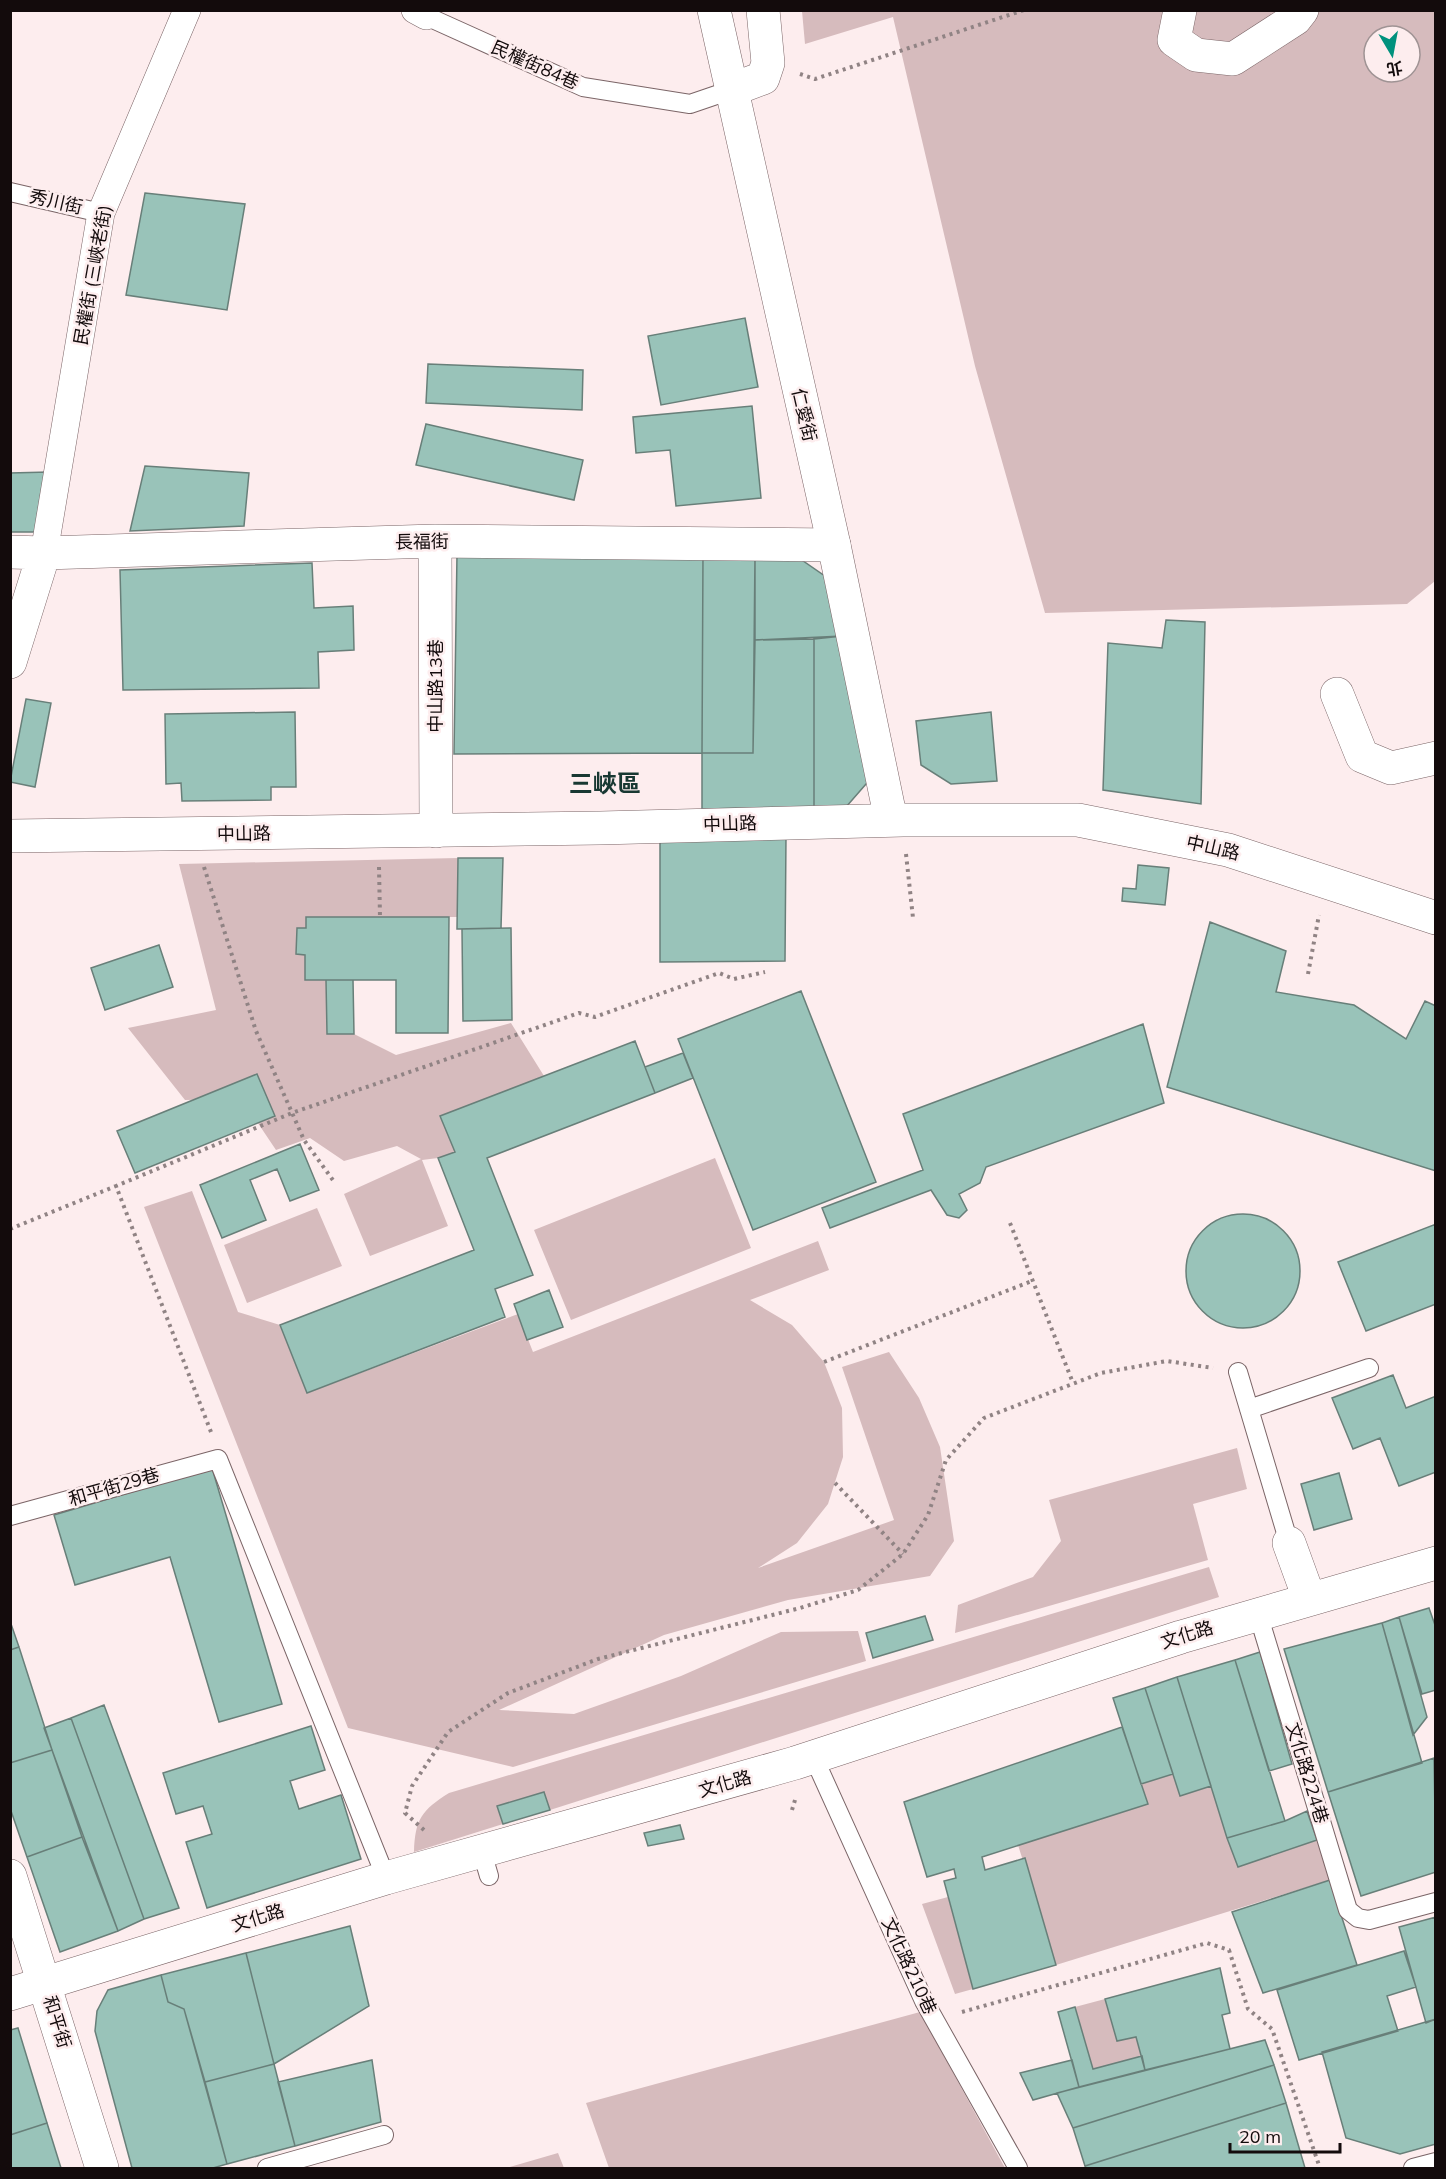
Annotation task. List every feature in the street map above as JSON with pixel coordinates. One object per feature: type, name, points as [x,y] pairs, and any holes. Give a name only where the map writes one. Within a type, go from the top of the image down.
[{"type":"street","name":"民權街 (三峽老街)","points":[[44,553],[101,213],[187,10]]},
{"type":"street","name":"仁愛街","points":[[714,10],[730,90],[897,820]]},
{"type":"street","points":[[730,90],[763,78],[768,63],[763,10]]},
{"type":"street","points":[[1179,10],[1173,40],[1196,55],[1233,59],[1294,19],[1302,10]]},
{"type":"street","name":"長福街","points":[[10,552],[44,553],[435,541],[834,545]]},
{"type":"street","name":"中山路13巷","points":[[435,541],[436,831]]},
{"type":"street","points":[[10,663],[44,553]]},
{"type":"street","points":[[1337,694],[1362,756],[1390,768],[1436,758]]},
{"type":"street","name":"中山路","points":[[10,836],[436,831],[897,820],[1078,820],[1228,850],[1436,918]]},
{"type":"street","points":[[1289,1543],[1309,1598]]},
{"type":"street","name":"文化路","points":[[10,1994],[386,1878],[486,1864],[1258,1614],[1436,1563]]},
{"type":"street","name":"和平街","points":[[10,1876],[102,2169]]},
{"type":"lane","name":"民權街84巷","points":[[421,13],[583,87],[690,104],[730,90]]},
{"type":"lane","name":"秀川街","points":[[10,192],[101,213]]},
{"type":"lane","points":[[1249,1409],[1369,1368]]},
{"type":"lane","points":[[1238,1372],[1289,1543]]},
{"type":"lane","name":"和平街29巷","points":[[15,1518],[217,1459]]},
{"type":"lane","points":[[217,1459],[386,1878]]},
{"type":"lane","name":"文化路224巷","points":[[1258,1614],[1348,1910],[1358,1918],[1369,1920],[1436,1902]]},
{"type":"lane","name":"文化路210巷","points":[[814,1758],[934,2020],[1018,2169]]},
{"type":"lane","points":[[267,2169],[384,2135]]},
{"type":"lane","points":[[1413,2169],[1436,2162]]},
{"type":"path","points":[[815,79],[1024,10]]},
{"type":"path","points":[[897,820],[913,918]]},
{"type":"path","points":[[196,835],[201,860],[256,1031],[304,1140],[335,1183]]},
{"type":"path","points":[[1308,974],[1326,882]]},
{"type":"path","points":[[380,888],[380,917]]},
{"type":"path","points":[[10,1229],[292,1113],[579,1013],[595,1017],[719,973],[734,979],[765,972]]},
{"type":"path","points":[[116,1186],[216,1445],[217,1459]]},
{"type":"path","points":[[1010,1223],[1073,1383]]},
{"type":"path","points":[[824,1362],[1032,1281]]},
{"type":"path","points":[[429,1834],[405,1813],[412,1786],[448,1732],[508,1693],[598,1659],[800,1608],[858,1590],[903,1554],[928,1515],[946,1460],[984,1418],[1101,1373],[1167,1361],[1238,1372]]},
{"type":"path","points":[[835,1483],[903,1554]]},
{"type":"path","points":[[934,2020],[1207,1943],[1229,1950],[1248,2009],[1272,2030],[1320,2169]]},
{"type":"shaded area","points":[[802,11],[1435,11],[1435,581],[1407,604],[1045,613],[975,366],[893,17],[805,44]]},
{"type":"shaded area","points":[[458,858],[457,917],[307,917],[306,928],[297,928],[296,954],[305,955],[326,980],[327,1034],[354,1034],[396,1055],[511,1023],[544,1076],[441,1116],[455,1152],[438,1158],[422,1160],[448,1226],[370,1256],[344,1194],[421,1159],[397,1146],[344,1161],[310,1138],[276,1150],[239,1095],[231,1099],[185,1100],[128,1028],[216,1010],[179,864]]},
{"type":"shaded area","points":[[715,1158],[751,1248],[571,1320],[534,1230]]},
{"type":"shaded area","points":[[192,1191],[238,1312],[280,1325],[307,1393],[518,1314],[533,1352],[818,1241],[829,1270],[750,1300],[792,1325],[824,1362],[842,1408],[843,1457],[828,1504],[797,1543],[758,1568],[894,1520],[842,1367],[889,1352],[919,1398],[940,1447],[954,1541],[930,1576],[788,1600],[664,1635],[499,1710],[574,1714],[681,1676],[781,1632],[858,1631],[866,1661],[513,1767],[348,1728],[144,1207]]},
{"type":"shaded area","points":[[317,1208],[342,1266],[247,1303],[224,1245]]},
{"type":"shaded area","points":[[1237,1448],[1247,1489],[1193,1504],[1208,1560],[955,1633],[958,1605],[1033,1577],[1061,1541],[1049,1500]]},
{"type":"shaded area","points":[[1209,1567],[1219,1597],[550,1810],[544,1792],[498,1806],[503,1824],[414,1852],[418,1823],[426,1810],[449,1793]]},
{"type":"shaded area","points":[[1173,1774],[1180,1796],[1211,1786],[1238,1866],[1317,1840],[1330,1880],[1056,1965],[1018,1845],[1148,1804],[1141,1784]]},
{"type":"shaded area","points":[[948,1897],[973,1989],[955,1994],[922,1904]]},
{"type":"shaded area","points":[[1105,1999],[1117,2041],[1136,2037],[1142,2056],[1093,2069],[1075,2007]]},
{"type":"shaded area","points":[[920,2012],[1005,2168],[609,2168],[586,2103]]},
{"type":"shaded area","points":[[558,2153],[564,2168],[506,2168]]},
{"type":"building","points":[[145,193],[245,204],[227,310],[126,295]]},
{"type":"building","points":[[745,318],[758,387],[661,405],[648,336]]},
{"type":"building","points":[[428,364],[583,370],[582,410],[426,403]]},
{"type":"building","points":[[752,406],[761,498],[676,506],[670,450],[636,453],[633,417]]},
{"type":"building","points":[[426,424],[583,460],[574,500],[416,465]]},
{"type":"building","points":[[145,466],[249,473],[244,526],[130,531]]},
{"type":"building","points":[[49,472],[40,532],[10,532],[10,473]]},
{"type":"building","points":[[703,553],[702,753],[454,754],[457,554]]},
{"type":"building","points":[[703,553],[755,553],[753,753],[702,753]]},
{"type":"building","points":[[755,553],[793,554],[832,581],[843,636],[755,640]]},
{"type":"building","points":[[312,563],[314,608],[353,606],[354,650],[318,652],[319,688],[123,690],[120,570]]},
{"type":"building","points":[[1166,620],[1205,622],[1201,804],[1103,790],[1108,643],[1162,648]]},
{"type":"building","points":[[843,636],[873,776],[846,807],[814,807],[814,639]]},
{"type":"building","points":[[814,639],[814,807],[702,809],[702,753],[753,753],[755,640]]},
{"type":"building","points":[[26,699],[51,703],[35,787],[10,782]]},
{"type":"building","points":[[295,712],[296,787],[271,787],[271,800],[182,801],[181,783],[166,784],[165,714]]},
{"type":"building","points":[[991,712],[997,781],[951,784],[921,765],[916,721]]},
{"type":"building","points":[[660,835],[786,835],[785,961],[660,962]]},
{"type":"building","points":[[458,858],[503,858],[501,928],[457,929]]},
{"type":"building","points":[[1138,865],[1169,868],[1165,905],[1122,901],[1123,888],[1136,889]]},
{"type":"building","points":[[306,917],[449,917],[448,1033],[396,1033],[396,980],[305,980],[305,955],[296,954],[297,928],[306,928]]},
{"type":"building","points":[[1210,922],[1286,951],[1276,992],[1354,1005],[1406,1039],[1425,1001],[1436,1006],[1436,1171],[1167,1087]]},
{"type":"building","points":[[511,928],[512,1020],[463,1021],[462,929]]},
{"type":"building","points":[[159,945],[173,987],[105,1010],[91,968]]},
{"type":"building","points":[[326,980],[353,980],[354,1034],[327,1034]]},
{"type":"building","points":[[801,991],[876,1182],[753,1230],[678,1039]]},
{"type":"building","points":[[1143,1024],[1164,1103],[986,1167],[980,1183],[959,1194],[967,1210],[959,1218],[947,1215],[931,1190],[830,1228],[822,1208],[923,1170],[903,1114]]},
{"type":"building","points":[[635,1041],[655,1093],[487,1158],[533,1275],[495,1289],[505,1317],[307,1393],[280,1325],[474,1250],[438,1158],[455,1152],[440,1116]]},
{"type":"building","points":[[683,1053],[693,1078],[655,1093],[645,1067]]},
{"type":"building","points":[[257,1074],[275,1116],[135,1173],[117,1131]]},
{"type":"building","points":[[300,1144],[319,1190],[290,1201],[277,1169],[250,1180],[266,1220],[222,1238],[200,1185]]},
{"type":"building","points":[[1243,1214],[1265,1218],[1275,1223],[1291,1239],[1296,1249],[1300,1271],[1296,1293],[1291,1303],[1275,1319],[1265,1324],[1243,1328],[1221,1324],[1211,1319],[1195,1303],[1190,1293],[1186,1271],[1190,1249],[1195,1239],[1211,1223],[1221,1218]]},
{"type":"building","points":[[1436,1224],[1436,1304],[1366,1331],[1338,1262]]},
{"type":"building","points":[[549,1290],[563,1327],[527,1340],[514,1304]]},
{"type":"building","points":[[1393,1375],[1406,1408],[1436,1396],[1436,1472],[1399,1486],[1380,1438],[1353,1449],[1332,1398]]},
{"type":"building","points":[[212,1468],[282,1704],[219,1722],[170,1557],[75,1585],[54,1515]]},
{"type":"building","points":[[1339,1473],[1352,1519],[1314,1530],[1301,1484]]},
{"type":"building","points":[[1429,1608],[1436,1628],[1436,1690],[1422,1694],[1399,1617]]},
{"type":"building","points":[[925,1616],[933,1640],[873,1658],[866,1633]]},
{"type":"building","points":[[1399,1617],[1427,1717],[1413,1735],[1382,1623]]},
{"type":"building","points":[[10,1621],[19,1647],[10,1650]]},
{"type":"building","points":[[1382,1623],[1422,1763],[1328,1792],[1284,1649]]},
{"type":"building","points":[[19,1647],[52,1750],[10,1763],[10,1650]]},
{"type":"building","points":[[1260,1652],[1292,1764],[1269,1771],[1235,1660]]},
{"type":"building","points":[[1235,1660],[1285,1821],[1227,1838],[1177,1677]]},
{"type":"building","points":[[1177,1677],[1211,1786],[1180,1796],[1145,1688]]},
{"type":"building","points":[[1145,1688],[1173,1774],[1141,1784],[1113,1698]]},
{"type":"building","points":[[104,1705],[179,1908],[144,1919],[71,1718]]},
{"type":"building","points":[[71,1718],[144,1919],[118,1931],[44,1728]]},
{"type":"building","points":[[311,1726],[325,1770],[290,1781],[299,1809],[341,1795],[361,1859],[207,1908],[186,1842],[212,1834],[203,1806],[176,1814],[163,1773]]},
{"type":"building","points":[[1122,1727],[1148,1804],[982,1857],[985,1870],[1025,1858],[1056,1965],[973,1989],[944,1881],[956,1878],[954,1869],[927,1877],[904,1802]]},
{"type":"building","points":[[52,1750],[82,1837],[27,1857],[10,1808],[10,1763]]},
{"type":"building","points":[[1434,1758],[1436,1872],[1361,1896],[1328,1792]]},
{"type":"building","points":[[544,1792],[550,1810],[503,1824],[497,1806]]},
{"type":"building","points":[[1307,1811],[1317,1840],[1238,1867],[1227,1838],[1285,1821]]},
{"type":"building","points":[[680,1825],[684,1839],[648,1846],[644,1833]]},
{"type":"building","points":[[82,1837],[118,1931],[60,1952],[27,1857]]},
{"type":"building","points":[[1330,1880],[1357,1965],[1263,1993],[1232,1912]]},
{"type":"building","points":[[1436,1917],[1436,2019],[1426,2023],[1399,1927]]},
{"type":"building","points":[[350,1926],[369,2006],[274,2064],[246,1953]]},
{"type":"building","points":[[1404,1951],[1416,1987],[1387,1996],[1398,2031],[1299,2060],[1277,1990]]},
{"type":"building","points":[[246,1953],[274,2064],[205,2082],[184,2009],[168,2002],[161,1975]]},
{"type":"building","points":[[1220,1968],[1230,2013],[1222,2015],[1230,2049],[1145,2070],[1136,2037],[1117,2041],[1105,1999]]},
{"type":"building","points":[[161,1975],[168,2002],[184,2009],[227,2164],[213,2168],[132,2168],[95,2031],[97,2011],[108,1990]]},
{"type":"building","points":[[1075,2007],[1093,2069],[1142,2056],[1145,2070],[1079,2087],[1058,2012]]},
{"type":"building","points":[[1436,2019],[1436,2144],[1400,2154],[1346,2138],[1322,2052]]},
{"type":"building","points":[[18,2028],[47,2123],[10,2135],[10,2030]]},
{"type":"building","points":[[1265,2040],[1274,2065],[1073,2128],[1057,2093]]},
{"type":"building","points":[[372,2060],[381,2122],[295,2146],[278,2082]]},
{"type":"building","points":[[1072,2060],[1079,2087],[1033,2100],[1020,2073]]},
{"type":"building","points":[[274,2064],[295,2146],[227,2164],[205,2082]]},
{"type":"building","points":[[1274,2065],[1286,2103],[1085,2166],[1073,2128]]},
{"type":"building","points":[[1286,2103],[1305,2168],[1086,2168],[1085,2166]]},
{"type":"building","points":[[47,2123],[61,2168],[10,2168],[10,2135]]},
{"type":"district","name":"三峽區","points":[[605,784]]}]
